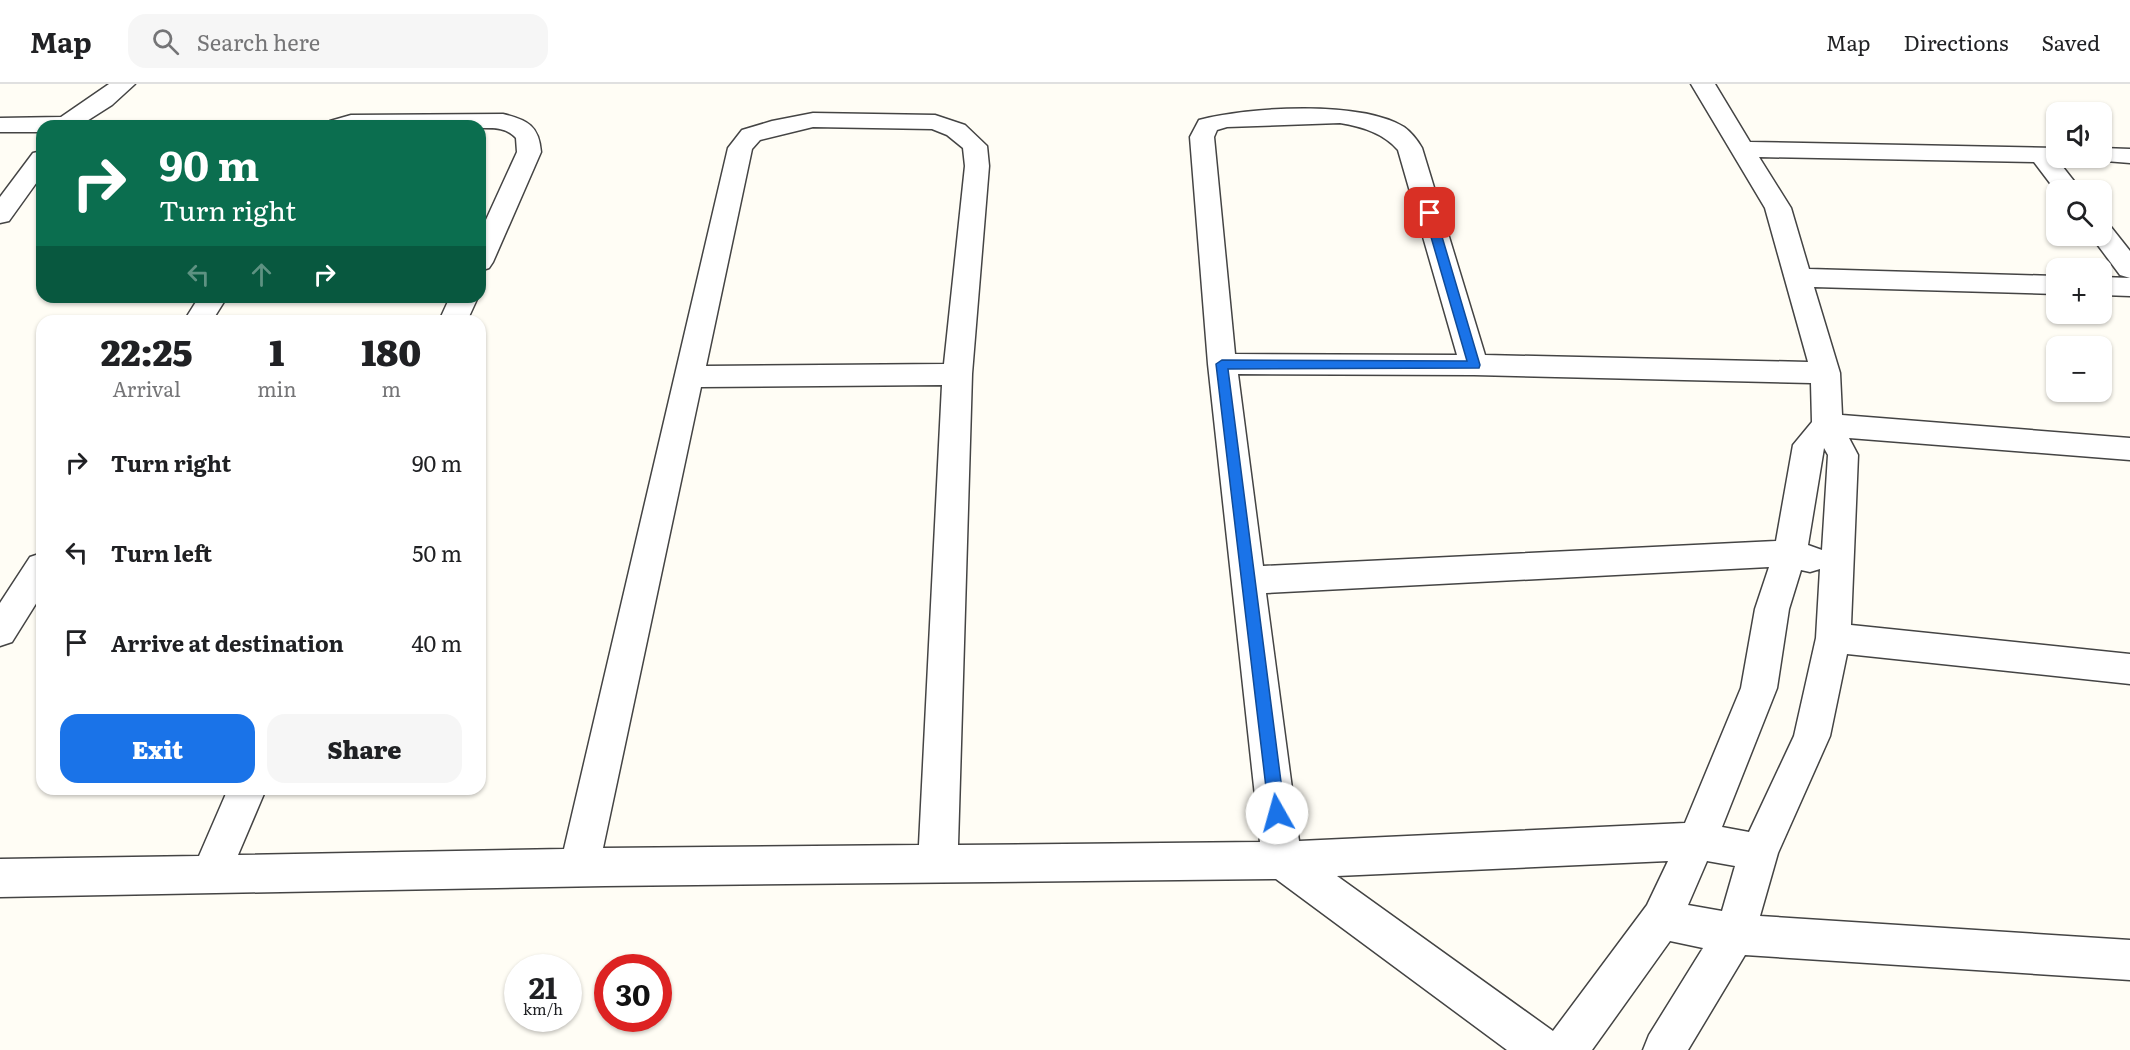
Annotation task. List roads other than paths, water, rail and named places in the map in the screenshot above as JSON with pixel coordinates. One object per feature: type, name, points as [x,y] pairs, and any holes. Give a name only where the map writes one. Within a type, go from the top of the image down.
[{"type":"street","points":[[72,120],[104,100],[123,84]]},
{"type":"street","points":[[1664,1050],[1735,934],[1759,852],[1812,736],[1833,638],[1843,455],[1827,425],[1825,373],[1778,208],[1703,84]]},
{"type":"street","points":[[1474,365],[1410,148],[1396,133],[1364,120],[1340,116],[1226,120],[1207,125],[1202,137],[1222,364],[1250,580],[1282,860],[1543,1050]]},
{"type":"street","points":[[579,867],[740,148],[752,135],[772,128],[813,120],[935,122],[956,130],[975,146],[977,165],[957,374],[938,863]]},
{"type":"street","points":[[486,121],[503,121],[520,128],[528,136],[529,152],[486,249]]},
{"type":"street","points":[[0,125],[36,125]]},
{"type":"street","points":[[1743,149],[2046,155]]},
{"type":"street","points":[[2112,155],[2130,156]]},
{"type":"street","points":[[0,215],[36,166]]},
{"type":"street","points":[[2112,245],[2130,269]]},
{"type":"street","points":[[1798,278],[2046,285]]},
{"type":"street","points":[[2112,286],[2130,287]]},
{"type":"street","points":[[1222,364],[1474,365],[1825,373]]},
{"type":"street","points":[[688,377],[957,374]]},
{"type":"street","points":[[1827,425],[2130,449]]},
{"type":"street","points":[[1566,1050],[1661,919],[1696,841],[1759,688],[1772,609],[1790,552],[1808,446],[1827,425]]},
{"type":"street","points":[[1250,580],[1790,552],[1837,568]]},
{"type":"street","points":[[0,632],[36,575]]},
{"type":"street","points":[[1833,638],[2130,669]]},
{"type":"street","points":[[210,875],[244,795]]},
{"type":"street","points":[[0,878],[579,867],[1282,860],[1696,841],[1759,852]]},
{"type":"street","points":[[1661,919],[1735,934],[2130,960]]}]
